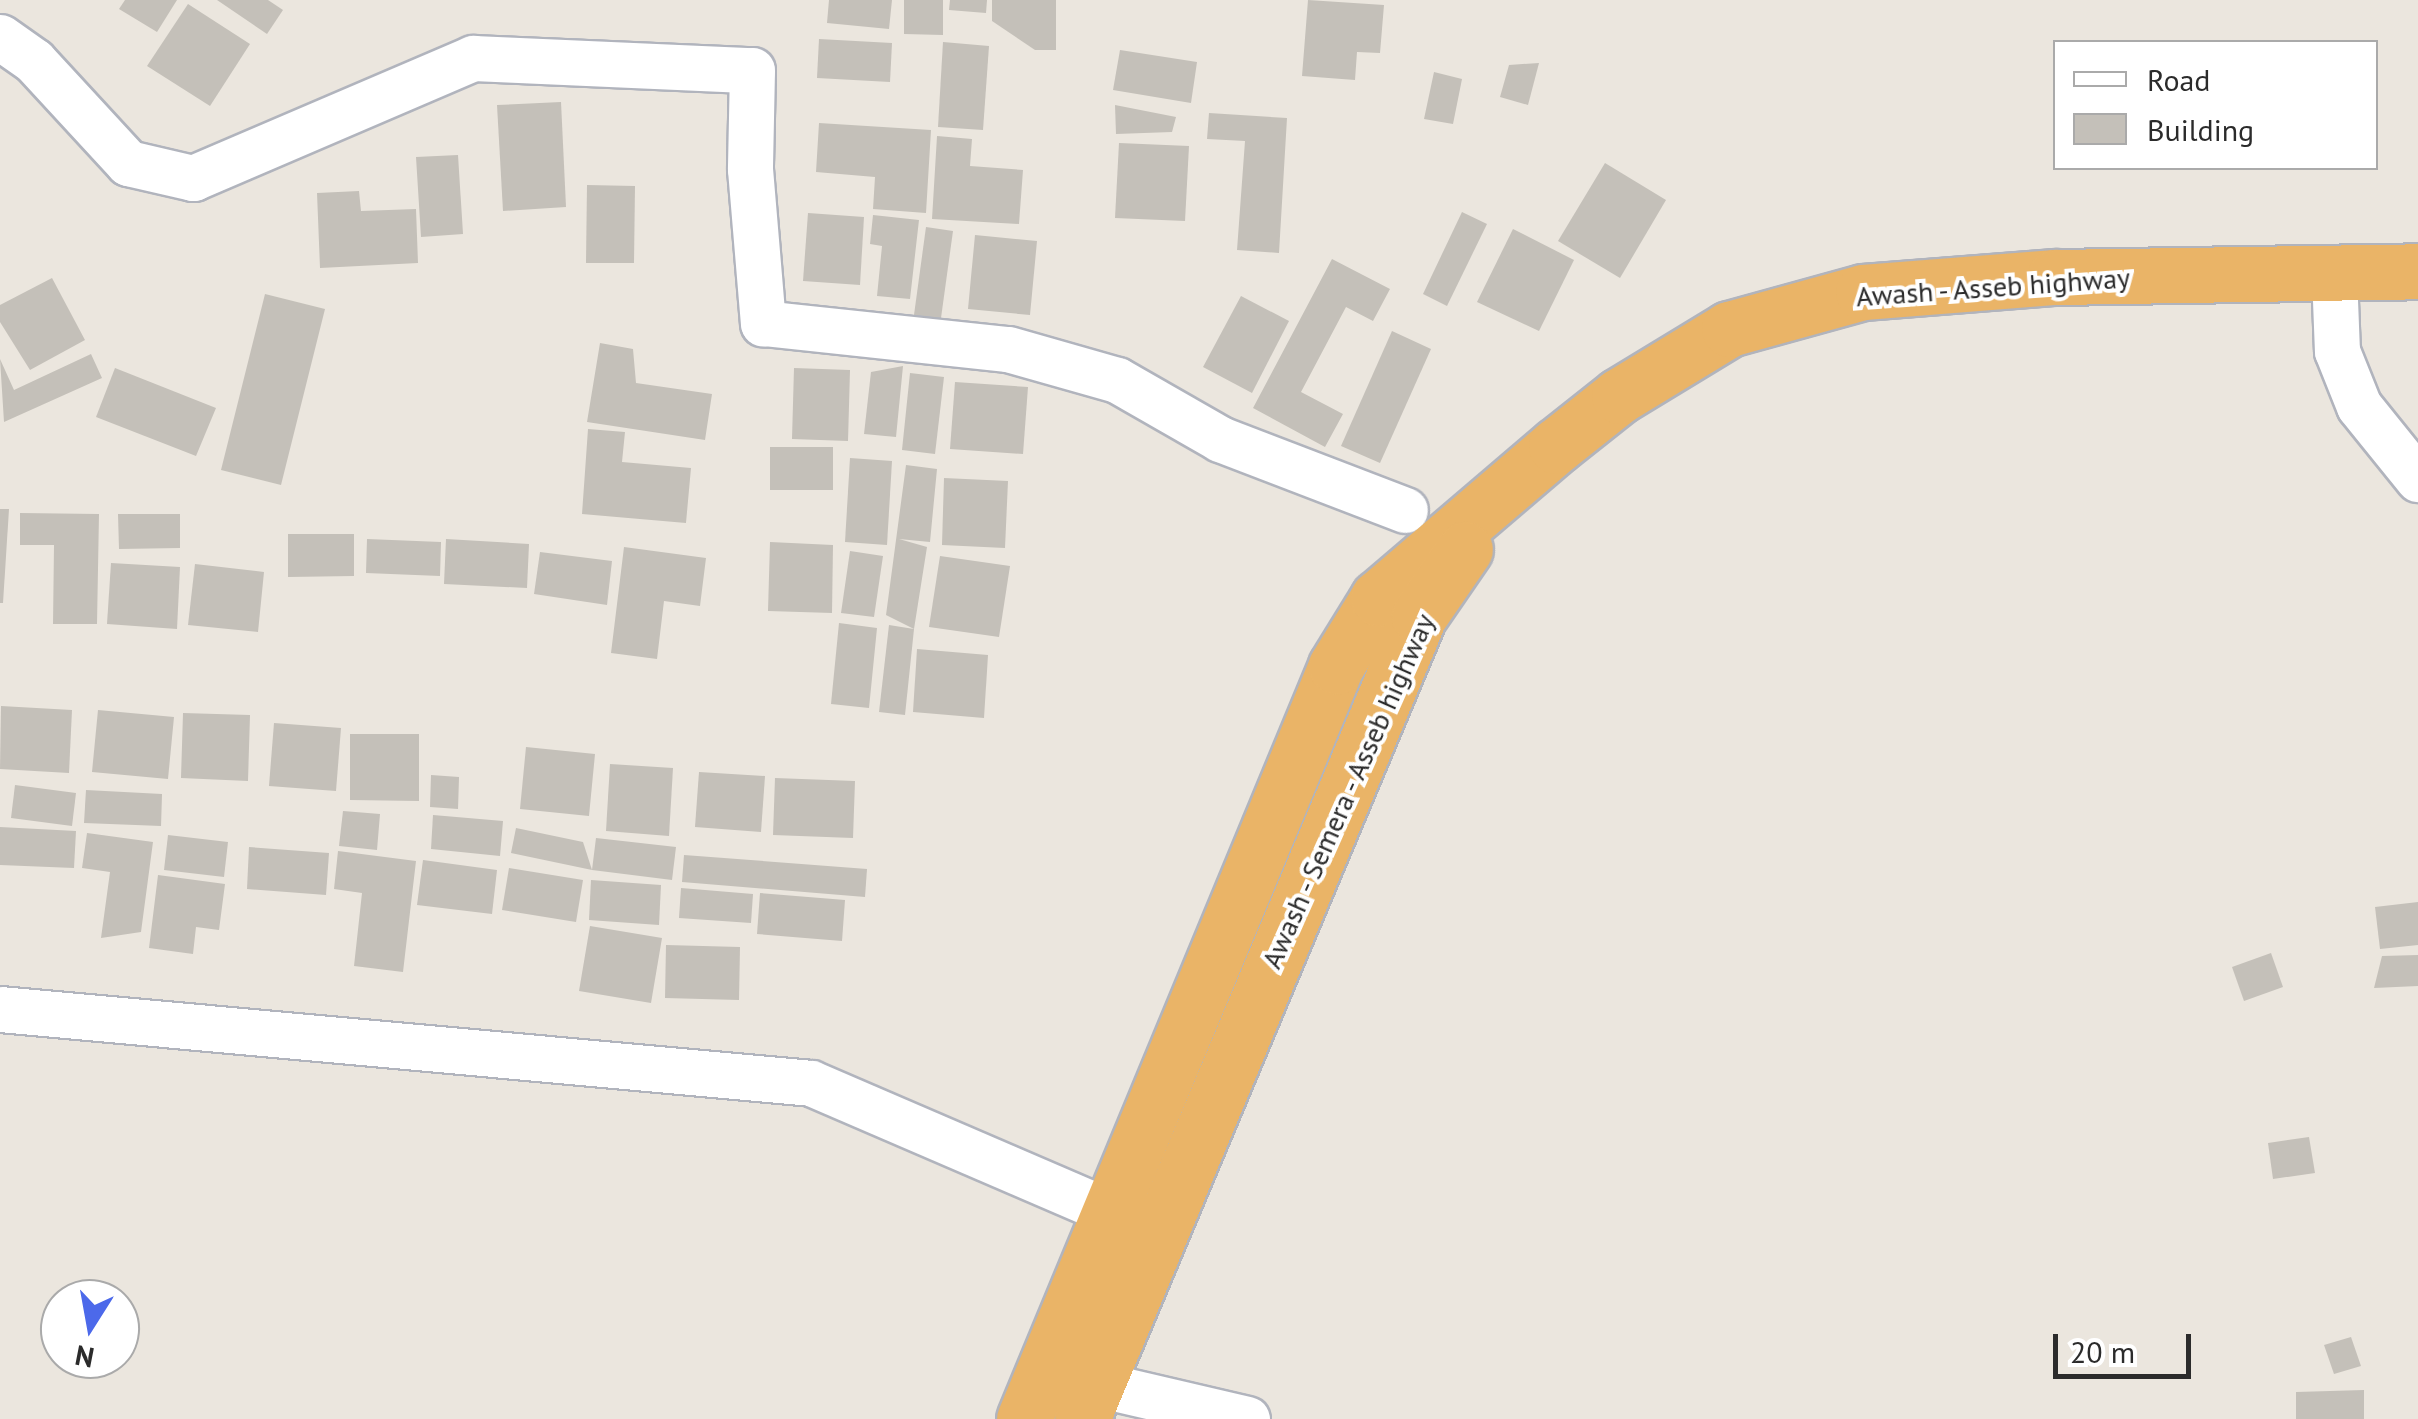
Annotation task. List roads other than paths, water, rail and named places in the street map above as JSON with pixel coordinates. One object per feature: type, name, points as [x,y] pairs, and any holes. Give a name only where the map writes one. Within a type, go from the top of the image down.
[{"type":"highway","name":"Awash - Asseb highway","points":[[1505,490],[1619,396],[1729,329],[1863,292],[2055,277],[2418,272]]},
{"type":"highway","name":"Awash - Semera - Asseb highway","points":[[1024,1419],[1336,666],[1378,598],[1505,490]]},
{"type":"highway","name":"Awash - Semera - Asseb highway","points":[[1090,1402],[1419,616],[1505,490]]},
{"type":"street","points":[[0,37],[34,62],[128,163],[193,178],[473,58],[752,70],[750,169],[763,323],[1008,349],[1117,380],[1220,439],[1404,510]]},
{"type":"street","points":[[2334,274],[2337,351],[2359,406],[2418,479]]},
{"type":"street","points":[[0,1009],[812,1083],[1110,1212]]},
{"type":"street","points":[[1090,1402],[1247,1419]]}]
